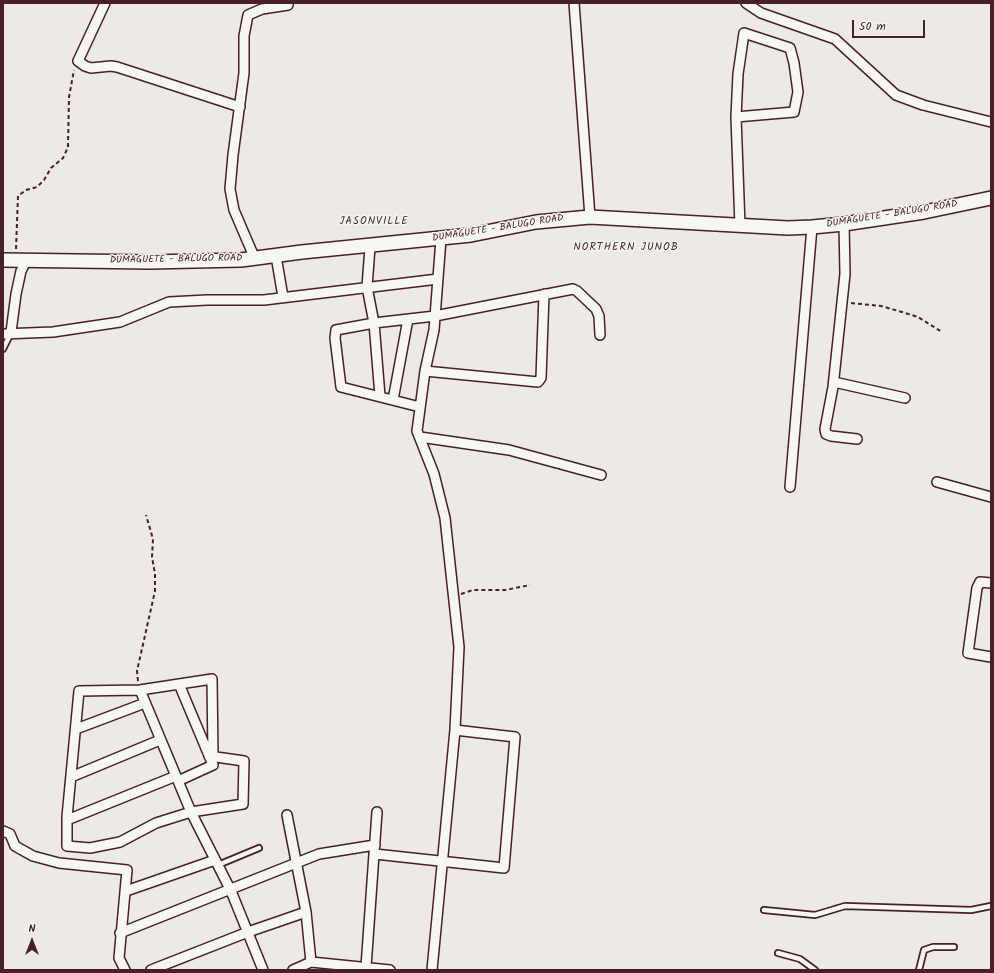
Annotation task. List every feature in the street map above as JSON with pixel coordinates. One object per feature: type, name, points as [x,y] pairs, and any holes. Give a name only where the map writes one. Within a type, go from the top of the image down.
[{"type":"street","points":[[105,3],[78,61],[91,68],[111,66],[118,67],[240,107]]},
{"type":"street","points":[[574,3],[590,217]]},
{"type":"street","points":[[746,3],[761,13],[835,39],[896,96],[922,105],[991,122]]},
{"type":"street","points":[[255,259],[234,210],[230,189],[232,155],[244,73],[244,36],[248,16],[262,9],[288,5]]},
{"type":"street","points":[[736,117],[794,112],[798,92],[794,63],[790,48],[744,33],[738,74],[736,117],[740,226]]},
{"type":"street","name":"DUMAGUETE - BALUGO ROAD","points":[[3,260],[180,262],[255,259],[471,236],[536,222],[590,217],[788,228],[844,224],[924,212],[991,198]]},
{"type":"street","points":[[844,224],[845,274],[834,382],[825,430],[826,434],[857,439]]},
{"type":"street","points":[[790,487],[812,226]]},
{"type":"street","points":[[432,970],[455,730],[459,646],[454,596],[450,577],[445,518],[434,474],[417,431],[425,371],[435,316],[441,239]]},
{"type":"street","points":[[370,247],[367,287],[374,323],[380,396]]},
{"type":"street","points":[[276,256],[283,297]]},
{"type":"street","points":[[21,261],[21,271],[7,333],[53,332],[120,322],[169,302],[264,300],[438,279]]},
{"type":"street","points":[[420,407],[341,386],[335,338],[336,330],[374,323],[435,316],[572,289],[577,291],[596,309],[599,316],[600,335]]},
{"type":"street","points":[[425,371],[538,382],[541,378],[544,294]]},
{"type":"street","points":[[393,400],[408,319]]},
{"type":"street","points":[[834,382],[905,398]]},
{"type":"street","points":[[420,437],[509,450],[601,475]]},
{"type":"street","points":[[937,482],[991,497]]},
{"type":"street","points":[[991,583],[980,582],[977,588],[968,653],[991,657]]},
{"type":"street","points":[[212,679],[211,756],[244,761],[243,804],[191,812],[156,823],[120,842],[90,848],[67,846],[67,820],[79,691],[140,690],[212,679]]},
{"type":"street","points":[[67,820],[213,765],[211,756],[179,684]]},
{"type":"street","points":[[140,690],[191,812],[231,891],[263,970]]},
{"type":"street","points":[[76,729],[145,703]]},
{"type":"street","points":[[120,933],[231,891],[319,854],[375,850],[442,862],[504,868],[515,737],[455,730]]},
{"type":"street","points":[[71,777],[160,740]]},
{"type":"street","points":[[366,967],[377,812]]},
{"type":"street","points":[[288,815],[306,912],[311,962]]},
{"type":"street","points":[[3,831],[10,834],[16,846],[32,856],[59,863],[127,870],[126,891],[120,933],[119,958],[125,970]]},
{"type":"street","points":[[126,891],[217,862]]},
{"type":"street","points":[[151,970],[248,932],[306,912]]},
{"type":"street","points":[[293,970],[311,962],[390,970]]},
{"type":"lane","points":[[3,350],[7,333]]},
{"type":"lane","points":[[217,862],[259,848]]},
{"type":"lane","points":[[764,910],[815,914],[845,906],[971,910],[991,906]]},
{"type":"lane","points":[[919,970],[924,950],[933,947],[954,947]]},
{"type":"lane","points":[[778,953],[800,959],[815,970]]},
{"type":"path","points":[[21,261],[18,196],[40,183],[51,168],[62,158],[68,147],[69,97],[78,61]]},
{"type":"path","points":[[842,303],[859,303],[888,308],[918,317],[942,332]]},
{"type":"path","points":[[140,690],[137,671],[156,591],[152,558],[153,539],[146,515]]},
{"type":"path","points":[[454,596],[473,590],[505,590],[530,585]]},
{"type":"district","name":"JASONVILLE","points":[[374,222]]},
{"type":"district","name":"NORTHERN JUNOB","points":[[626,248]]}]
